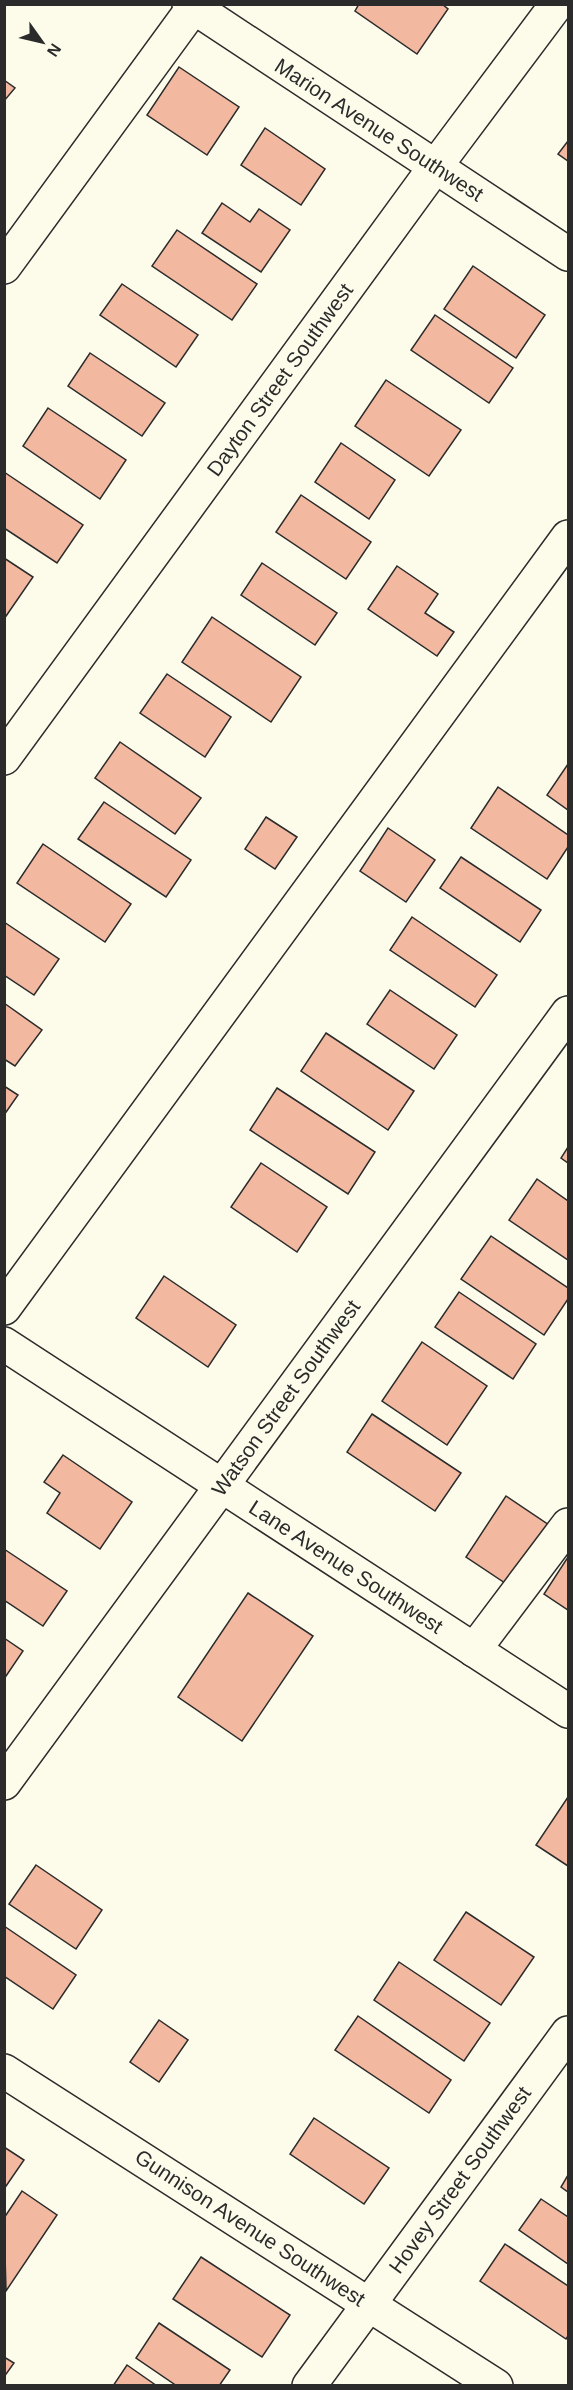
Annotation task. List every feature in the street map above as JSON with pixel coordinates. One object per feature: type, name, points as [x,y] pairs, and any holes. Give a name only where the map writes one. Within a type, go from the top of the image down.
[{"type":"street","name":"Dayton Street Southwest","points":[[4,758],[435,167],[557,4]]},
{"type":"street","name":"Marion Avenue Southwest","points":[[193,6],[568,254]]},
{"type":"street","points":[[4,267],[193,6]]},
{"type":"street","points":[[4,1308],[568,537]]},
{"type":"street","name":"Watson Street Southwest","points":[[4,1783],[568,1013]]},
{"type":"street","name":"Lane Avenue Southwest","points":[[4,1344],[568,1711]]},
{"type":"street","points":[[474,1650],[568,1525]]},
{"type":"street","name":"Hovey Street Southwest","points":[[309,2385],[568,2033]]},
{"type":"street","name":"Gunnison Avenue Southwest","points":[[4,2071],[496,2385]]},
{"type":"building","points":[[359,4],[442,4],[448,9],[417,54],[355,11]]},
{"type":"building","points":[[179,67],[239,107],[207,155],[147,115]]},
{"type":"building","points":[[4,80],[15,88],[4,101]]},
{"type":"building","points":[[265,128],[325,169],[301,205],[241,165]]},
{"type":"building","points":[[568,141],[568,161],[558,154]]},
{"type":"building","points":[[222,203],[250,222],[259,209],[290,230],[261,272],[202,233]]},
{"type":"building","points":[[177,230],[257,284],[232,320],[152,266]]},
{"type":"building","points":[[473,266],[545,315],[516,358],[444,309]]},
{"type":"building","points":[[122,284],[198,335],[176,367],[100,315]]},
{"type":"building","points":[[435,315],[513,368],[489,403],[411,350]]},
{"type":"building","points":[[90,353],[165,403],[142,436],[68,386]]},
{"type":"building","points":[[386,380],[461,430],[429,476],[355,426]]},
{"type":"building","points":[[48,408],[126,460],[100,499],[23,446]]},
{"type":"building","points":[[341,443],[395,480],[369,519],[315,482]]},
{"type":"building","points":[[4,472],[83,525],[57,563],[4,528]]},
{"type":"building","points":[[301,495],[371,542],[346,579],[276,532]]},
{"type":"building","points":[[4,558],[33,577],[4,619]]},
{"type":"building","points":[[262,563],[337,613],[315,645],[241,595]]},
{"type":"building","points":[[397,566],[438,594],[425,613],[454,632],[437,656],[368,609]]},
{"type":"building","points":[[212,617],[301,677],[271,722],[182,662]]},
{"type":"building","points":[[167,674],[231,717],[205,757],[140,713]]},
{"type":"building","points":[[120,742],[201,798],[175,834],[95,778]]},
{"type":"building","points":[[568,764],[568,810],[547,795]]},
{"type":"building","points":[[498,787],[568,835],[568,847],[547,879],[471,828]]},
{"type":"building","points":[[104,802],[191,860],[166,897],[78,839]]},
{"type":"building","points":[[266,817],[297,837],[275,869],[245,849]]},
{"type":"building","points":[[388,828],[435,860],[406,902],[360,871]]},
{"type":"building","points":[[43,844],[131,904],[105,942],[17,883]]},
{"type":"building","points":[[461,857],[541,910],[520,942],[440,888]]},
{"type":"building","points":[[412,917],[497,975],[475,1007],[390,950]]},
{"type":"building","points":[[4,922],[59,959],[34,995],[4,975]]},
{"type":"building","points":[[390,990],[457,1035],[434,1069],[367,1024]]},
{"type":"building","points":[[4,1003],[42,1030],[15,1066],[4,1059]]},
{"type":"building","points":[[326,1033],[414,1091],[388,1130],[301,1071]]},
{"type":"building","points":[[4,1086],[18,1095],[4,1115]]},
{"type":"building","points":[[277,1088],[375,1152],[348,1194],[250,1130]]},
{"type":"building","points":[[568,1147],[568,1163],[561,1158]]},
{"type":"building","points":[[261,1163],[327,1207],[297,1252],[231,1207]]},
{"type":"building","points":[[537,1179],[568,1201],[568,1260],[509,1220]]},
{"type":"building","points":[[491,1236],[568,1288],[568,1299],[544,1335],[461,1279]]},
{"type":"building","points":[[164,1276],[236,1325],[208,1367],[136,1318]]},
{"type":"building","points":[[459,1292],[536,1344],[513,1379],[435,1327]]},
{"type":"building","points":[[422,1342],[487,1386],[447,1445],[382,1401]]},
{"type":"building","points":[[372,1414],[461,1473],[435,1511],[347,1452]]},
{"type":"building","points":[[63,1455],[132,1502],[100,1549],[47,1513],[60,1493],[44,1482]]},
{"type":"building","points":[[506,1496],[549,1525],[508,1585],[466,1557]]},
{"type":"building","points":[[4,1549],[67,1591],[43,1626],[4,1600]]},
{"type":"building","points":[[568,1557],[568,1610],[544,1594]]},
{"type":"building","points":[[248,1593],[313,1636],[242,1741],[178,1697]]},
{"type":"building","points":[[4,1638],[23,1651],[4,1679]]},
{"type":"building","points":[[568,1797],[568,1866],[536,1845]]},
{"type":"building","points":[[36,1865],[102,1910],[76,1949],[9,1904]]},
{"type":"building","points":[[466,1912],[534,1957],[501,2005],[434,1960]]},
{"type":"building","points":[[4,1926],[76,1975],[53,2009],[4,1976]]},
{"type":"building","points":[[399,1962],[490,2023],[464,2061],[374,2000]]},
{"type":"building","points":[[358,2016],[451,2080],[429,2113],[335,2050]]},
{"type":"building","points":[[159,2020],[188,2040],[159,2082],[130,2062]]},
{"type":"building","points":[[314,2118],[389,2168],[364,2204],[290,2154]]},
{"type":"building","points":[[4,2147],[24,2160],[4,2189]]},
{"type":"building","points":[[568,2175],[568,2192],[561,2187]]},
{"type":"building","points":[[22,2191],[57,2215],[6,2291],[4,2218]]},
{"type":"building","points":[[541,2199],[568,2217],[568,2264],[519,2230]]},
{"type":"building","points":[[505,2244],[568,2286],[568,2336],[566,2339],[480,2281]]},
{"type":"building","points":[[201,2257],[290,2315],[262,2357],[173,2299]]},
{"type":"building","points":[[159,2323],[230,2370],[219,2386],[177,2386],[136,2358]]},
{"type":"building","points":[[4,2357],[14,2363],[4,2377]]},
{"type":"building","points":[[127,2365],[157,2386],[113,2386]]}]
